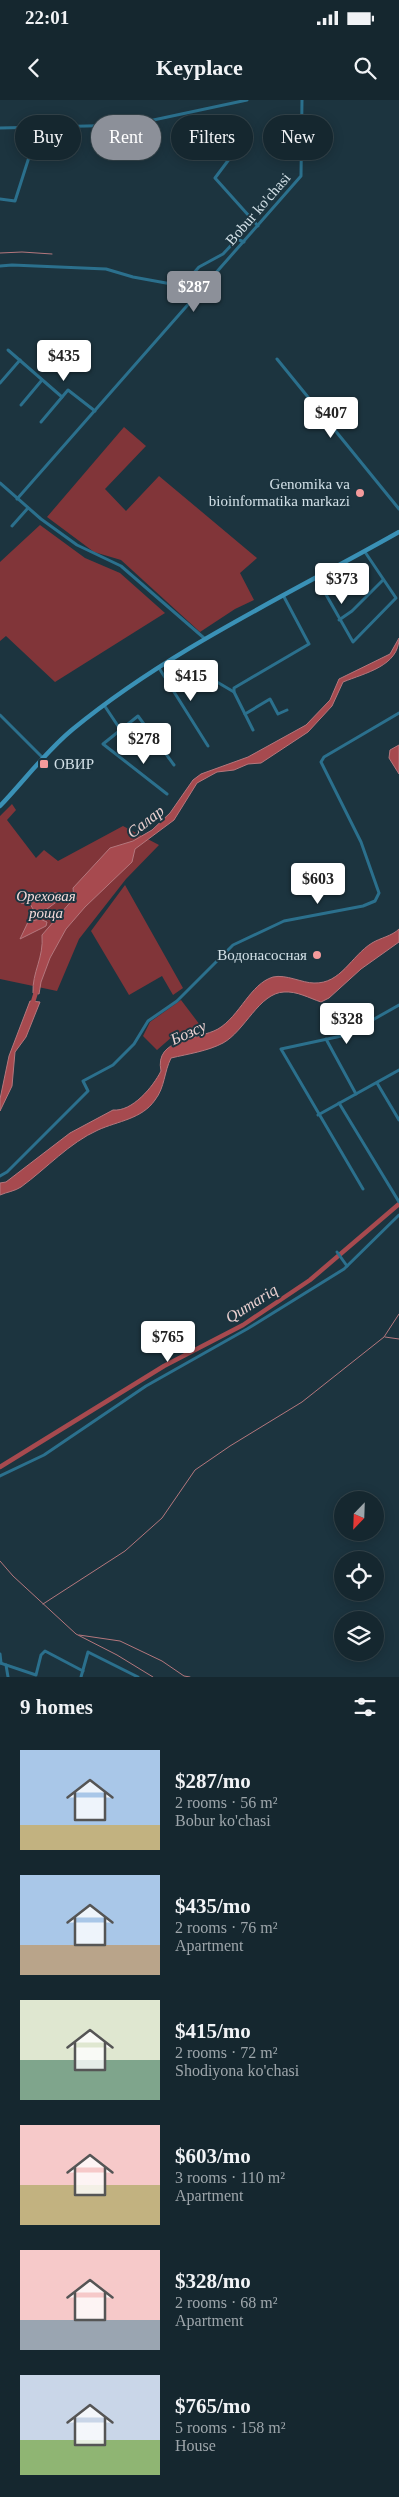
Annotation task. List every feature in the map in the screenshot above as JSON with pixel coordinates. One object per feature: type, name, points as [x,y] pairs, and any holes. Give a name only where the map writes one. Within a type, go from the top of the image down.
[{"type":"main road","points":[[0,806],[61,739],[104,705],[204,638],[399,532]]},
{"type":"street","points":[[81,127],[130,125],[247,100]]},
{"type":"street","name":"Bobur ko'chasi","points":[[17,498],[301,176],[302,100]]},
{"type":"street","points":[[0,128],[15,128]]},
{"type":"street","points":[[0,199],[15,201],[28,160]]},
{"type":"street","points":[[228,160],[215,178],[258,226]]},
{"type":"street","points":[[0,266],[12,264],[106,269],[133,277],[177,285],[185,283],[199,267],[223,254],[237,239],[244,242]]},
{"type":"street","points":[[8,350],[62,397]]},
{"type":"street","points":[[277,359],[399,509]]},
{"type":"street","points":[[0,383],[20,360]]},
{"type":"street","points":[[21,405],[42,380]]},
{"type":"street","points":[[41,422],[68,390],[95,411]]},
{"type":"street","points":[[0,483],[28,508],[77,544],[121,566],[204,638]]},
{"type":"street","points":[[12,526],[28,508]]},
{"type":"street","points":[[316,577],[353,642],[396,598],[365,552]]},
{"type":"street","points":[[339,620],[352,611],[383,580]]},
{"type":"street","points":[[234,692],[234,688],[309,644],[283,594]]},
{"type":"street","points":[[159,668],[208,746]]},
{"type":"street","points":[[217,682],[234,692],[253,730]]},
{"type":"street","points":[[245,714],[270,699],[278,714],[287,710]]},
{"type":"street","points":[[104,705],[120,729]]},
{"type":"street","points":[[0,1176],[8,1172],[84,1096],[88,1091],[83,1081],[113,1065],[134,1044],[148,1022],[177,1001],[233,945],[284,921],[363,906],[375,901],[380,892],[360,842],[321,762],[324,757],[399,713]]},
{"type":"street","points":[[0,715],[44,758]]},
{"type":"street","points":[[167,794],[103,744],[138,716],[174,765]]},
{"type":"street","points":[[363,1190],[281,1049],[346,1036],[398,1007]]},
{"type":"street","points":[[326,1039],[356,1094]]},
{"type":"street","points":[[318,1115],[399,1070]]},
{"type":"street","points":[[377,1083],[399,1120]]},
{"type":"street","points":[[339,1103],[399,1201]]},
{"type":"street","points":[[0,1476],[44,1455],[146,1386],[247,1329],[346,1264],[399,1215]]},
{"type":"street","points":[[337,1252],[346,1264]]},
{"type":"street","points":[[0,1654],[1,1663],[36,1676],[41,1655],[45,1651],[83,1671]]},
{"type":"street","points":[[81,1677],[88,1652],[138,1677]]},
{"type":"street","points":[[6,1665],[8,1677]]},
{"type":"green space","points":[[124,427],[146,446],[105,489],[126,511],[159,476],[257,558],[240,573],[254,600],[235,609],[200,632],[121,560],[94,552],[47,517]]},
{"type":"green space","points":[[40,525],[85,558],[120,573],[165,613],[55,682],[6,636],[0,641],[0,562]]},
{"type":"green space","name":"Ореховая роща","points":[[12,804],[16,810],[7,820],[36,858],[44,850],[58,861],[123,826],[159,845],[126,879],[79,939],[57,991],[0,979],[0,816]]},
{"type":"green space","points":[[125,885],[183,988],[173,995],[162,976],[129,995],[91,931]]},
{"type":"green space","points":[[181,1000],[200,1025],[173,1036],[157,1050],[143,1036],[150,1022]]},
{"type":"shaded area","name":"Салар","points":[[399,638],[397,648],[387,662],[370,672],[343,682],[332,706],[308,732],[261,763],[248,764],[234,770],[217,772],[197,783],[174,820],[135,849],[132,862],[85,907],[66,929],[50,958],[41,982],[39,994],[33,993],[42,935],[74,898],[73,888],[110,848],[133,841],[152,830],[170,813],[193,780],[201,774],[248,757],[306,725],[330,700],[339,679],[390,654]]},
{"type":"shaded area","points":[[399,745],[399,774],[389,758],[390,750]]},
{"type":"shaded area","points":[[45,893],[59,893],[63,897],[39,915],[36,914],[30,904],[21,903],[21,900]]},
{"type":"shaded area","points":[[40,919],[47,922],[46,926],[20,939],[28,922]]},
{"type":"shaded area","name":"Бозсу","points":[[399,929],[399,942],[361,969],[329,998],[321,1002],[294,993],[284,992],[275,994],[260,1005],[238,1030],[223,1043],[171,1058],[163,1085],[150,1106],[129,1119],[87,1135],[21,1187],[0,1195],[0,1183],[6,1182],[70,1133],[113,1110],[120,1110],[134,1103],[147,1091],[161,1071],[161,1060],[164,1052],[179,1042],[218,1029],[233,1016],[251,993],[265,981],[278,976],[314,983],[332,979],[365,948]]},
{"type":"shaded area","points":[[30,1001],[40,1002],[26,1037],[15,1052],[12,1086],[0,1111],[0,1099],[9,1056]]},
{"type":"waterway","points":[[0,253],[52,254]]},
{"type":"waterway","name":"Салар","points":[[32,1005],[37,989]]},
{"type":"waterway","name":"Qumariq","points":[[0,1467],[164,1366],[243,1325],[310,1280],[399,1204]]},
{"type":"waterway","points":[[43,1604],[125,1551],[162,1518],[195,1470],[302,1402],[384,1337],[399,1314]]},
{"type":"waterway","points":[[385,1337],[399,1339]]},
{"type":"waterway","points":[[0,1561],[13,1576],[76,1634],[117,1655],[153,1677]]},
{"type":"waterway","points":[[79,1635],[120,1641],[162,1661],[184,1676],[190,1677]]},
{"type":"place","name":"Genomika va bioinformatika markazi","points":[[360,493]]},
{"type":"place","name":"ОВИР","points":[[44,764]]},
{"type":"place","name":"Водонасосная","points":[[317,955]]}]
